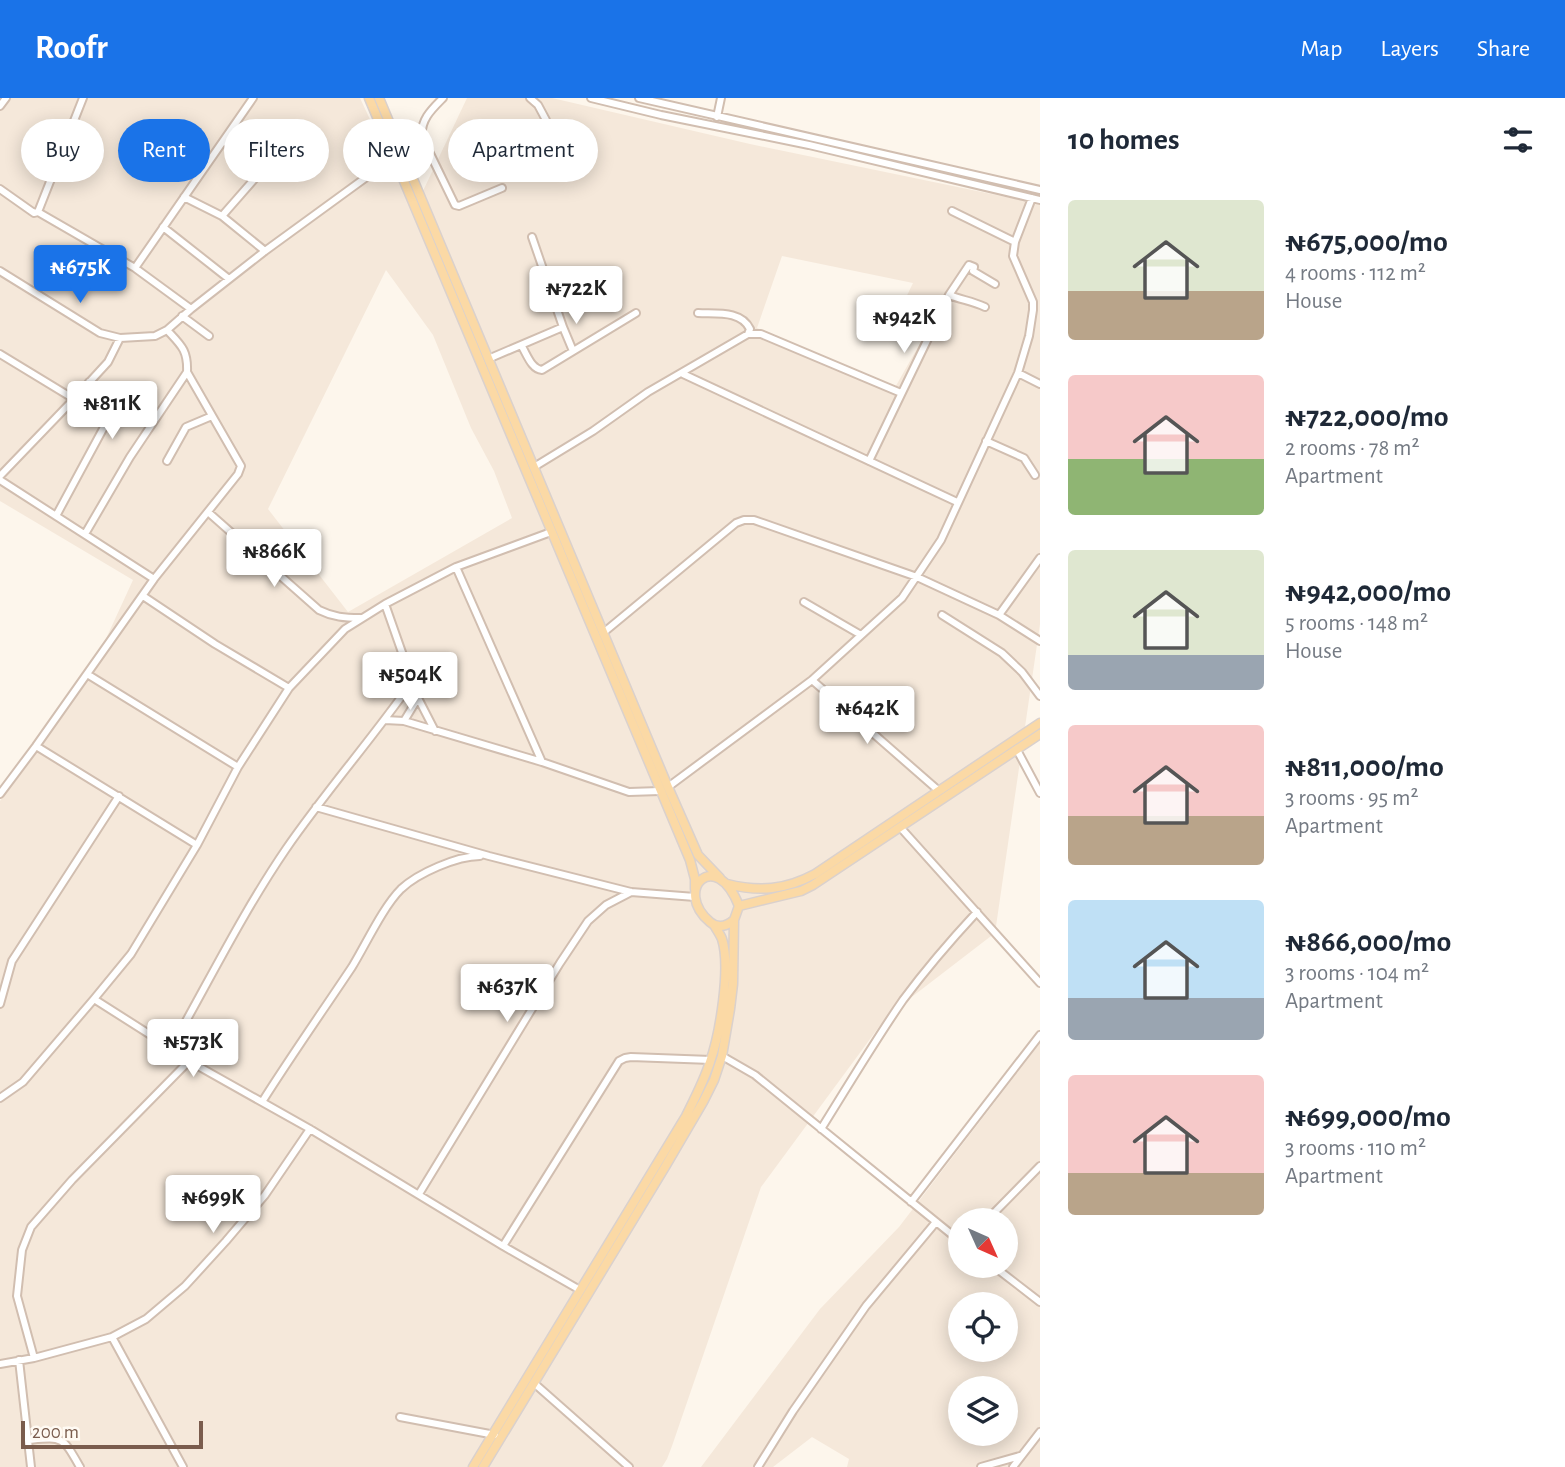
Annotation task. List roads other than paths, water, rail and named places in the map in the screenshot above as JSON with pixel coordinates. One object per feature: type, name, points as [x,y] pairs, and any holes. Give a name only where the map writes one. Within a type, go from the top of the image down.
[{"type":"main road","points":[[369,98],[378,119]]},
{"type":"main road","points":[[380,98],[603,633],[691,860],[695,893],[701,911],[719,932],[723,944],[724,977],[718,1029],[711,1060],[700,1089],[580,1290],[497,1436],[483,1467]]},
{"type":"main road","points":[[404,182],[551,532],[664,789],[698,855],[734,894],[739,906],[734,920],[733,984],[722,1056],[714,1080],[535,1384],[473,1467]]},
{"type":"main road","points":[[695,893],[699,881],[711,876],[753,889],[767,889],[790,885],[815,874],[1040,723]]},
{"type":"main road","points":[[739,906],[801,891],[813,885],[1040,734]]},
{"type":"main road","points":[[714,925],[724,926],[734,920]]},
{"type":"street","points":[[0,106],[6,98]]},
{"type":"street","points":[[38,212],[83,98]]},
{"type":"street","points":[[239,119],[253,98]]},
{"type":"street","points":[[443,98],[424,120],[421,130],[455,205],[502,188]]},
{"type":"street","points":[[530,98],[538,105],[545,119]]},
{"type":"street","points":[[591,98],[809,145],[1040,200]]},
{"type":"street","points":[[639,98],[1040,190]]},
{"type":"street","points":[[714,126],[721,98]]},
{"type":"street","points":[[135,268],[224,141]]},
{"type":"street","points":[[222,216],[252,182]]},
{"type":"street","points":[[0,271],[100,333],[120,338],[155,336],[167,330],[265,251],[360,182]]},
{"type":"street","points":[[0,189],[34,213],[38,212],[135,268],[191,309]]},
{"type":"street","points":[[184,197],[222,216],[265,251]]},
{"type":"street","points":[[385,720],[404,721],[542,762],[629,792],[664,789],[813,680],[902,598],[917,577],[941,540],[1018,373],[1029,336],[1033,310],[1029,292],[1013,256],[1015,242],[1032,198]]},
{"type":"street","points":[[952,211],[1015,242]]},
{"type":"street","points":[[163,227],[229,279]]},
{"type":"street","points":[[532,237],[573,351]]},
{"type":"street","points":[[869,461],[949,295],[969,265],[974,267],[973,271],[995,284]]},
{"type":"street","points":[[949,295],[985,307]]},
{"type":"street","points":[[522,345],[534,368],[542,370],[636,313]]},
{"type":"street","points":[[698,313],[742,318],[750,329],[748,334]]},
{"type":"street","points":[[182,316],[209,336]]},
{"type":"street","points":[[488,359],[563,327]]},
{"type":"street","points":[[0,793],[154,579],[238,474],[241,466],[187,372],[185,349],[167,330]]},
{"type":"street","points":[[534,467],[593,431],[648,392],[748,334],[761,334],[901,393]]},
{"type":"street","points":[[120,338],[108,362],[0,478],[154,579]]},
{"type":"street","points":[[0,354],[74,399]]},
{"type":"street","points":[[85,534],[130,457],[187,372]]},
{"type":"street","points":[[683,373],[957,502]]},
{"type":"street","points":[[1018,373],[1040,384]]},
{"type":"street","points":[[56,516],[117,403],[117,399],[89,382]]},
{"type":"street","points":[[167,461],[186,427],[212,416]]},
{"type":"street","points":[[986,441],[1024,458],[1035,475]]},
{"type":"street","points":[[208,512],[319,610],[343,618],[362,618]]},
{"type":"street","points":[[603,633],[736,523],[754,520],[917,577],[999,615],[1040,641]]},
{"type":"street","points":[[0,1098],[23,1082],[131,954],[197,845],[238,767],[289,688],[345,629],[384,604],[456,567],[551,532]]},
{"type":"street","points":[[999,615],[1040,558]]},
{"type":"street","points":[[456,567],[542,762]]},
{"type":"street","points":[[143,596],[215,644],[289,688]]},
{"type":"street","points":[[804,603],[861,635]]},
{"type":"street","points":[[384,604],[418,698],[435,731]]},
{"type":"street","points":[[942,615],[1002,653],[1023,672],[1040,696]]},
{"type":"street","points":[[87,674],[238,767]]},
{"type":"street","points":[[813,680],[939,791]]},
{"type":"street","points":[[171,1048],[261,887],[316,807],[412,682]]},
{"type":"street","points":[[404,721],[418,698]]},
{"type":"street","points":[[36,746],[197,845]]},
{"type":"street","points":[[1017,750],[1040,793]]},
{"type":"street","points":[[0,1004],[12,961],[119,796]]},
{"type":"street","points":[[316,807],[489,856],[631,892],[695,893]]},
{"type":"street","points":[[900,827],[1040,982]]},
{"type":"street","points":[[262,1102],[398,892],[415,878],[452,862],[470,856],[489,856]]},
{"type":"street","points":[[419,1194],[588,921],[606,905],[631,892]]},
{"type":"street","points":[[821,1129],[905,998],[977,912]]},
{"type":"street","points":[[94,999],[189,1061],[310,1129],[580,1290]]},
{"type":"street","points":[[911,1202],[1040,1035]]},
{"type":"street","points":[[722,1056],[755,1075],[948,1232]]},
{"type":"street","points":[[503,1246],[619,1061],[631,1057],[711,1060]]},
{"type":"street","points":[[34,1358],[17,1296],[22,1250],[31,1227],[72,1180],[189,1061]]},
{"type":"street","points":[[0,1364],[34,1358],[112,1337],[146,1320],[185,1286],[265,1195],[310,1129]]},
{"type":"street","points":[[999,1208],[1040,1166]]},
{"type":"street","points":[[758,1467],[793,1411],[866,1306],[936,1222]]},
{"type":"street","points":[[1009,1278],[1040,1302]]},
{"type":"street","points":[[112,1337],[183,1467]]},
{"type":"street","points":[[19,1360],[31,1467]]},
{"type":"street","points":[[535,1384],[629,1467]]},
{"type":"street","points":[[400,1417],[497,1436]]},
{"type":"street","points":[[1013,1467],[1040,1432]]},
{"type":"street","points":[[28,1440],[62,1440],[80,1467]]},
{"type":"street","points":[[981,1467],[1020,1456]]}]
